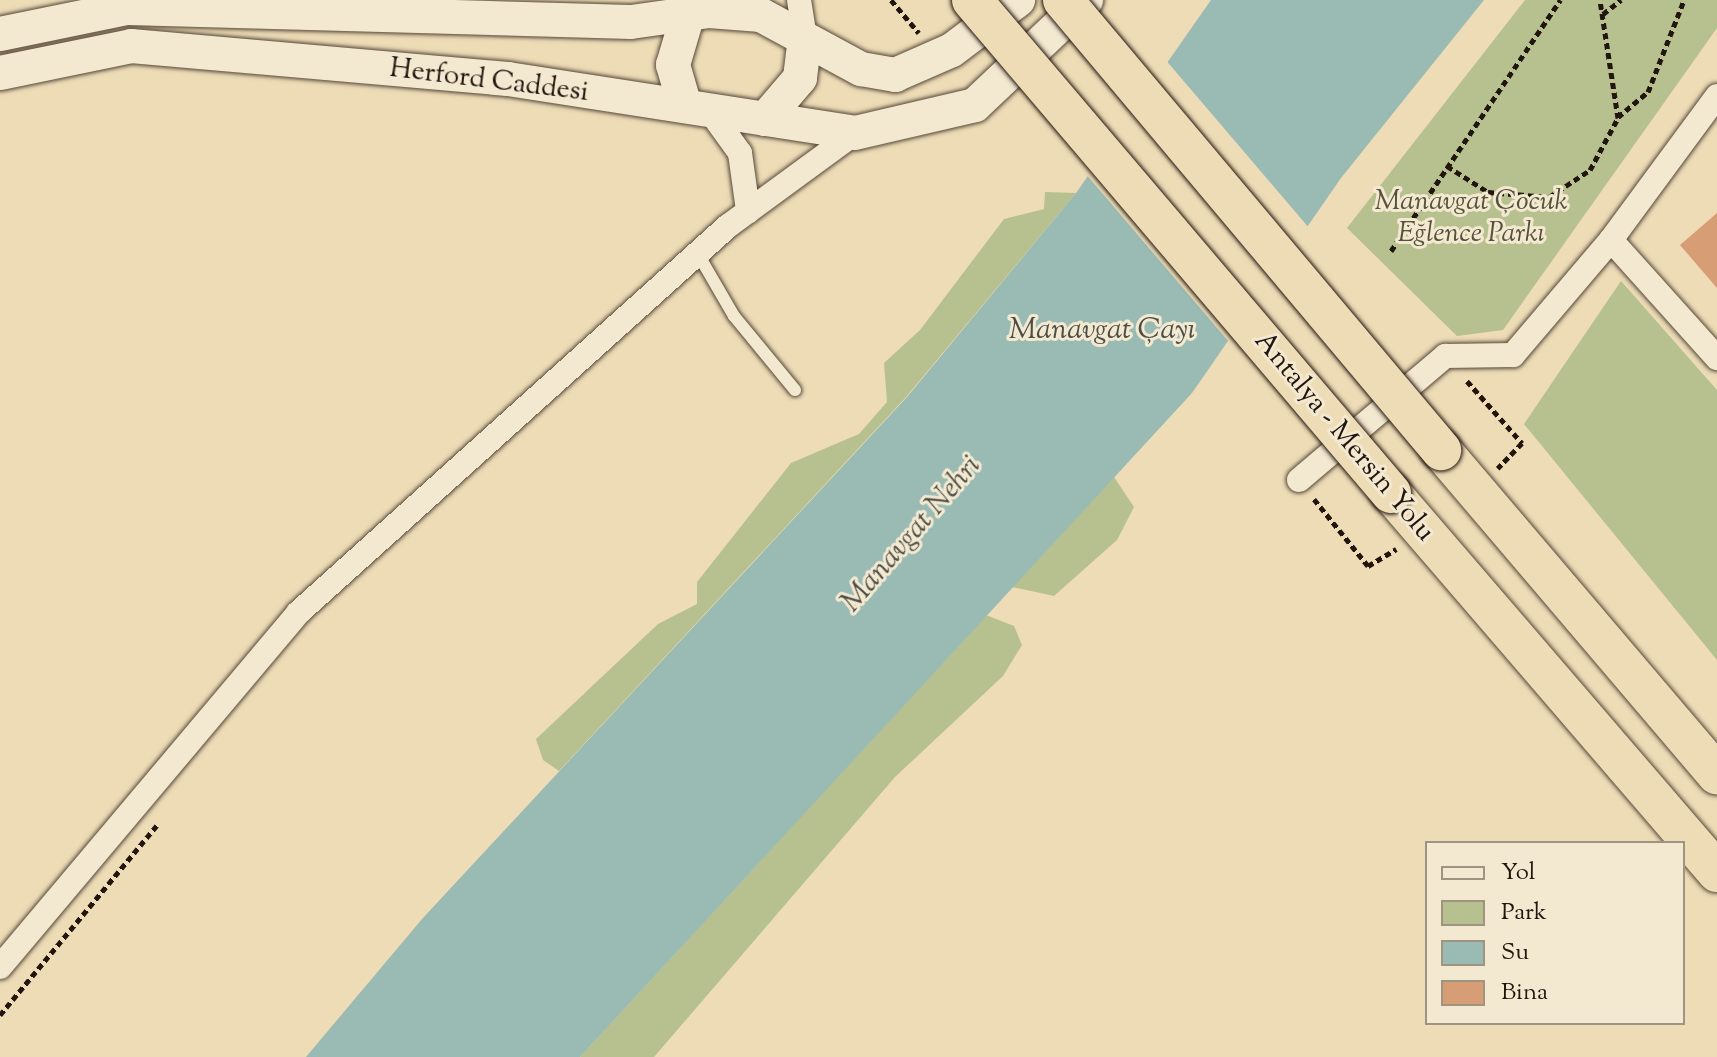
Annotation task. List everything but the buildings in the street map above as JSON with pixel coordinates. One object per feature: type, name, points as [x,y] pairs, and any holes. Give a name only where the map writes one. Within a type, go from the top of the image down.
[{"type":"highway","name":"Antalya - Mersin Yolu","points":[[972,0],[1423,532],[1717,872]]},
{"type":"highway","points":[[1063,0],[1717,774]]},
{"type":"main road","name":"Herford Caddesi","points":[[0,34],[127,8],[631,22],[692,7],[761,15],[861,69],[895,75],[952,50],[1018,0]]},
{"type":"main road","name":"Herford Caddesi","points":[[0,73],[131,46],[508,79],[855,133],[975,105],[1086,0]]},
{"type":"main road","points":[[692,7],[673,65],[697,108]]},
{"type":"main road","points":[[765,119],[800,78],[805,39]]},
{"type":"street","points":[[799,0],[805,39]]},
{"type":"street","points":[[1299,480],[1445,356],[1513,355],[1611,240],[1717,96]]},
{"type":"street","points":[[697,108],[740,153],[748,211]]},
{"type":"street","points":[[0,967],[298,613],[698,254],[748,211],[855,133]]},
{"type":"street","points":[[1611,240],[1717,358]]},
{"type":"lane","points":[[698,254],[734,316],[795,390]]},
{"type":"path","points":[[1391,251],[1560,0]]},
{"type":"path","points":[[1600,0],[1618,118]]},
{"type":"path","points":[[1602,14],[1621,0]]},
{"type":"path","points":[[1447,166],[1488,192],[1549,197],[1590,170],[1618,118],[1648,92],[1684,0]]},
{"type":"path","points":[[1445,356],[1522,443],[1476,491]]},
{"type":"path","points":[[1299,480],[1368,566],[1423,532]]},
{"type":"path","points":[[0,1015],[162,818]]},
{"type":"green space","name":"Manavgat Çocuk Eğlence Parkı","points":[[1525,0],[1717,0],[1717,28],[1503,330],[1457,336],[1347,228]]},
{"type":"green space","points":[[1045,192],[1076,193],[906,397],[559,771],[543,760],[536,739],[658,624],[697,604],[697,582],[791,463],[859,434],[887,402],[884,363],[920,330],[1004,219],[1044,209]]},
{"type":"green space","points":[[1621,281],[1717,390],[1717,660],[1524,424]]},
{"type":"green space","points":[[1114,477],[1134,507],[1117,540],[1054,596],[1012,587]]},
{"type":"green space","points":[[986,615],[1014,626],[1022,645],[1003,676],[895,777],[654,1057],[580,1057]]},
{"type":"water","name":"Manavgat Çayı","points":[[1211,0],[1484,0],[1341,178],[1192,393],[580,1057],[306,1057],[422,919],[907,397],[1076,193]]},
{"type":"pier","points":[[1164,58],[1310,229],[1229,342],[1085,173]]},
{"type":"water label","name":"Manavgat Nehri","points":[[912,535]]}]
